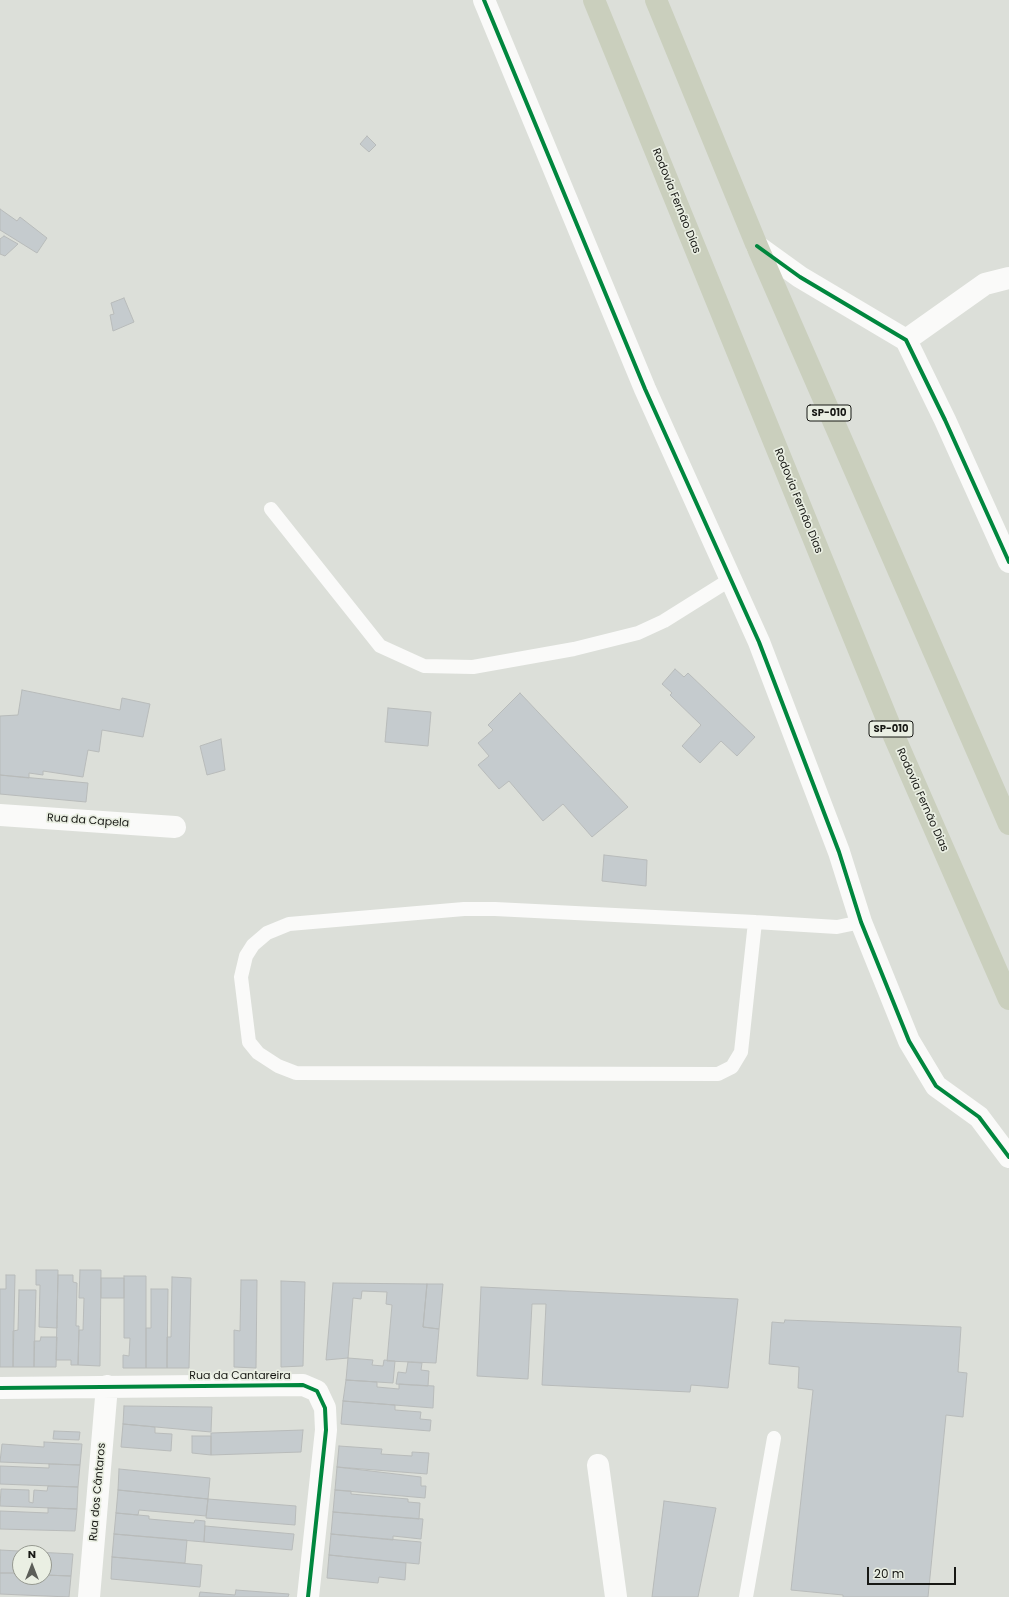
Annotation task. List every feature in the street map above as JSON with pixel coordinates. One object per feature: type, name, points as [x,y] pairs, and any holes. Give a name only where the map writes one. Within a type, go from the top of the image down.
[{"type":"highway","name":"Rodovia Fernão Dias","points":[[594,0],[894,736],[1009,999]]},
{"type":"highway","name":"SP-010","points":[[656,0],[756,246],[1009,824]]},
{"type":"street","points":[[484,0],[645,389],[759,642],[839,852],[861,922],[908,1041],[936,1086],[979,1117],[1009,1157]]},
{"type":"street","points":[[756,246],[800,277],[906,340],[945,420],[1009,562]]},
{"type":"street","points":[[906,340],[985,284],[1009,278]]},
{"type":"street","name":"Rua da Capela","points":[[0,815],[175,827]]},
{"type":"street","name":"Rua da Cantareira","points":[[0,1388],[303,1385],[317,1391],[325,1408],[326,1430],[308,1597]]},
{"type":"street","name":"Rua dos Cântaros","points":[[89,1597],[107,1386]]},
{"type":"street","points":[[598,1465],[616,1597]]},
{"type":"lane","points":[[271,509],[380,646],[424,666],[473,667],[574,649],[638,633],[664,621],[731,579]]},
{"type":"lane","points":[[755,922],[741,1052],[732,1067],[718,1074],[296,1073],[278,1066],[258,1053],[249,1042],[241,977],[246,956],[253,945],[267,933],[289,924],[464,909],[495,909],[755,922],[837,927],[861,922]]},
{"type":"lane","points":[[746,1597],[774,1438]]},
{"type":"building","points":[[367,136],[376,145],[369,152],[360,144]]},
{"type":"building","points":[[0,209],[17,221],[20,217],[47,238],[37,253],[0,230]]},
{"type":"building","points":[[4,236],[18,244],[5,256],[0,254],[0,239]]},
{"type":"building","points":[[124,298],[134,322],[113,331],[110,315],[114,314],[111,303]]},
{"type":"building","points":[[675,669],[684,677],[688,673],[755,737],[737,756],[721,741],[700,763],[682,746],[701,725],[670,695],[672,693],[662,684]]},
{"type":"building","points":[[22,690],[120,710],[122,698],[150,704],[143,737],[102,730],[99,752],[88,750],[83,777],[43,771],[43,775],[29,773],[29,778],[0,775],[0,716],[18,715]]},
{"type":"building","points":[[520,693],[628,807],[592,837],[563,804],[543,821],[509,781],[499,789],[478,765],[489,756],[478,743],[493,730],[488,725]]},
{"type":"building","points":[[388,708],[431,712],[428,746],[385,742]]},
{"type":"building","points":[[221,739],[225,770],[207,775],[200,746]]},
{"type":"building","points":[[0,775],[88,783],[86,802],[0,794]]},
{"type":"building","points":[[604,855],[647,860],[646,886],[602,881]]},
{"type":"building","points":[[36,1270],[58,1270],[57,1328],[39,1327],[40,1285],[36,1285]]},
{"type":"building","points":[[80,1270],[101,1270],[100,1366],[78,1365],[79,1330],[83,1330],[84,1298],[79,1298]]},
{"type":"building","points":[[6,1275],[15,1275],[13,1367],[0,1367],[0,1289],[6,1289]]},
{"type":"building","points":[[58,1275],[73,1275],[73,1282],[77,1283],[76,1326],[79,1326],[78,1365],[71,1365],[71,1360],[56,1360]]},
{"type":"building","points":[[124,1276],[146,1276],[146,1368],[123,1368],[123,1355],[129,1356],[130,1338],[124,1338]]},
{"type":"building","points":[[172,1277],[191,1278],[189,1368],[167,1368],[167,1337],[171,1337]]},
{"type":"building","points":[[101,1278],[124,1278],[124,1298],[101,1298]]},
{"type":"building","points":[[241,1280],[257,1280],[256,1368],[234,1367],[234,1330],[240,1331]]},
{"type":"building","points":[[281,1281],[305,1282],[303,1366],[281,1367]]},
{"type":"building","points":[[333,1283],[427,1284],[423,1327],[439,1329],[436,1363],[387,1361],[392,1305],[386,1304],[387,1292],[362,1291],[361,1299],[353,1298],[348,1358],[326,1360]]},
{"type":"building","points":[[427,1284],[443,1284],[439,1329],[423,1327]]},
{"type":"building","points":[[481,1287],[738,1299],[728,1388],[691,1385],[690,1392],[542,1385],[546,1304],[532,1304],[528,1379],[477,1376]]},
{"type":"building","points":[[151,1289],[168,1289],[167,1368],[146,1368],[146,1328],[151,1328]]},
{"type":"building","points":[[19,1290],[36,1290],[34,1367],[13,1367],[13,1331],[18,1330]]},
{"type":"building","points":[[785,1320],[961,1327],[958,1372],[967,1373],[963,1417],[946,1415],[928,1597],[843,1597],[843,1595],[791,1590],[813,1390],[798,1388],[799,1367],[769,1364],[772,1322],[784,1323]]},
{"type":"building","points":[[41,1337],[57,1337],[56,1367],[34,1367],[34,1341],[40,1341]]},
{"type":"building","points":[[348,1358],[373,1360],[372,1365],[383,1366],[384,1360],[395,1361],[393,1383],[346,1380]]},
{"type":"building","points":[[408,1362],[422,1363],[421,1370],[429,1371],[428,1386],[396,1384],[398,1372],[406,1373]]},
{"type":"building","points":[[346,1380],[377,1382],[377,1387],[399,1389],[399,1384],[434,1386],[433,1408],[343,1401]]},
{"type":"building","points":[[343,1401],[395,1405],[395,1410],[421,1412],[420,1419],[431,1420],[430,1431],[341,1424]]},
{"type":"building","points":[[124,1406],[212,1407],[211,1432],[123,1424]]},
{"type":"building","points":[[123,1424],[155,1427],[155,1433],[172,1434],[171,1451],[121,1447]]},
{"type":"building","points":[[303,1430],[301,1452],[211,1455],[211,1433]]},
{"type":"building","points":[[54,1431],[80,1432],[79,1440],[53,1439]]},
{"type":"building","points":[[192,1436],[211,1436],[211,1455],[192,1453]]},
{"type":"building","points":[[44,1442],[82,1444],[80,1465],[0,1462],[2,1444],[44,1447]]},
{"type":"building","points":[[339,1446],[382,1449],[381,1454],[412,1456],[412,1452],[429,1453],[427,1474],[337,1467]]},
{"type":"building","points":[[49,1464],[80,1465],[78,1487],[0,1484],[0,1466],[49,1468]]},
{"type":"building","points":[[337,1467],[421,1477],[421,1486],[426,1486],[425,1498],[335,1490]]},
{"type":"building","points":[[119,1469],[210,1478],[208,1499],[118,1490]]},
{"type":"building","points":[[48,1486],[78,1487],[77,1509],[0,1506],[1,1489],[29,1490],[29,1502],[33,1503],[34,1490],[47,1491]]},
{"type":"building","points":[[118,1490],[208,1499],[206,1516],[139,1510],[138,1515],[116,1513]]},
{"type":"building","points":[[335,1490],[351,1491],[351,1494],[408,1499],[408,1502],[420,1503],[419,1519],[333,1512]]},
{"type":"building","points":[[208,1499],[296,1506],[295,1525],[206,1518]]},
{"type":"building","points":[[664,1501],[716,1508],[698,1597],[652,1597]]},
{"type":"building","points":[[48,1508],[77,1509],[75,1531],[0,1529],[0,1511],[48,1513]]},
{"type":"building","points":[[333,1512],[423,1519],[421,1539],[393,1536],[393,1540],[331,1534]]},
{"type":"building","points":[[116,1513],[149,1516],[149,1519],[194,1523],[195,1520],[205,1521],[204,1542],[114,1534]]},
{"type":"building","points":[[205,1526],[294,1534],[292,1550],[204,1542]]},
{"type":"building","points":[[114,1534],[187,1540],[185,1563],[112,1557]]},
{"type":"building","points":[[331,1534],[421,1542],[419,1564],[329,1555]]},
{"type":"building","points":[[0,1550],[12,1551],[12,1573],[0,1573]]},
{"type":"building","points":[[52,1553],[73,1554],[71,1576],[52,1575]]},
{"type":"building","points":[[329,1555],[406,1563],[405,1580],[379,1577],[378,1583],[327,1578]]},
{"type":"building","points":[[112,1557],[202,1565],[200,1587],[111,1579]]},
{"type":"building","points":[[0,1573],[12,1573],[12,1585],[52,1585],[52,1575],[71,1576],[69,1597],[0,1594]]},
{"type":"building","points":[[236,1590],[289,1594],[288,1597],[199,1597],[200,1592],[235,1595]]},
{"type":"cycle path","points":[[484,0],[645,389],[759,642],[839,852],[861,922],[909,1041],[936,1086],[979,1117],[1009,1157]]},
{"type":"cycle path","points":[[757,246],[800,277],[906,340],[945,420],[1009,562]]},
{"type":"cycle path","points":[[0,1388],[303,1385],[317,1391],[325,1408],[326,1430],[308,1597]]}]
